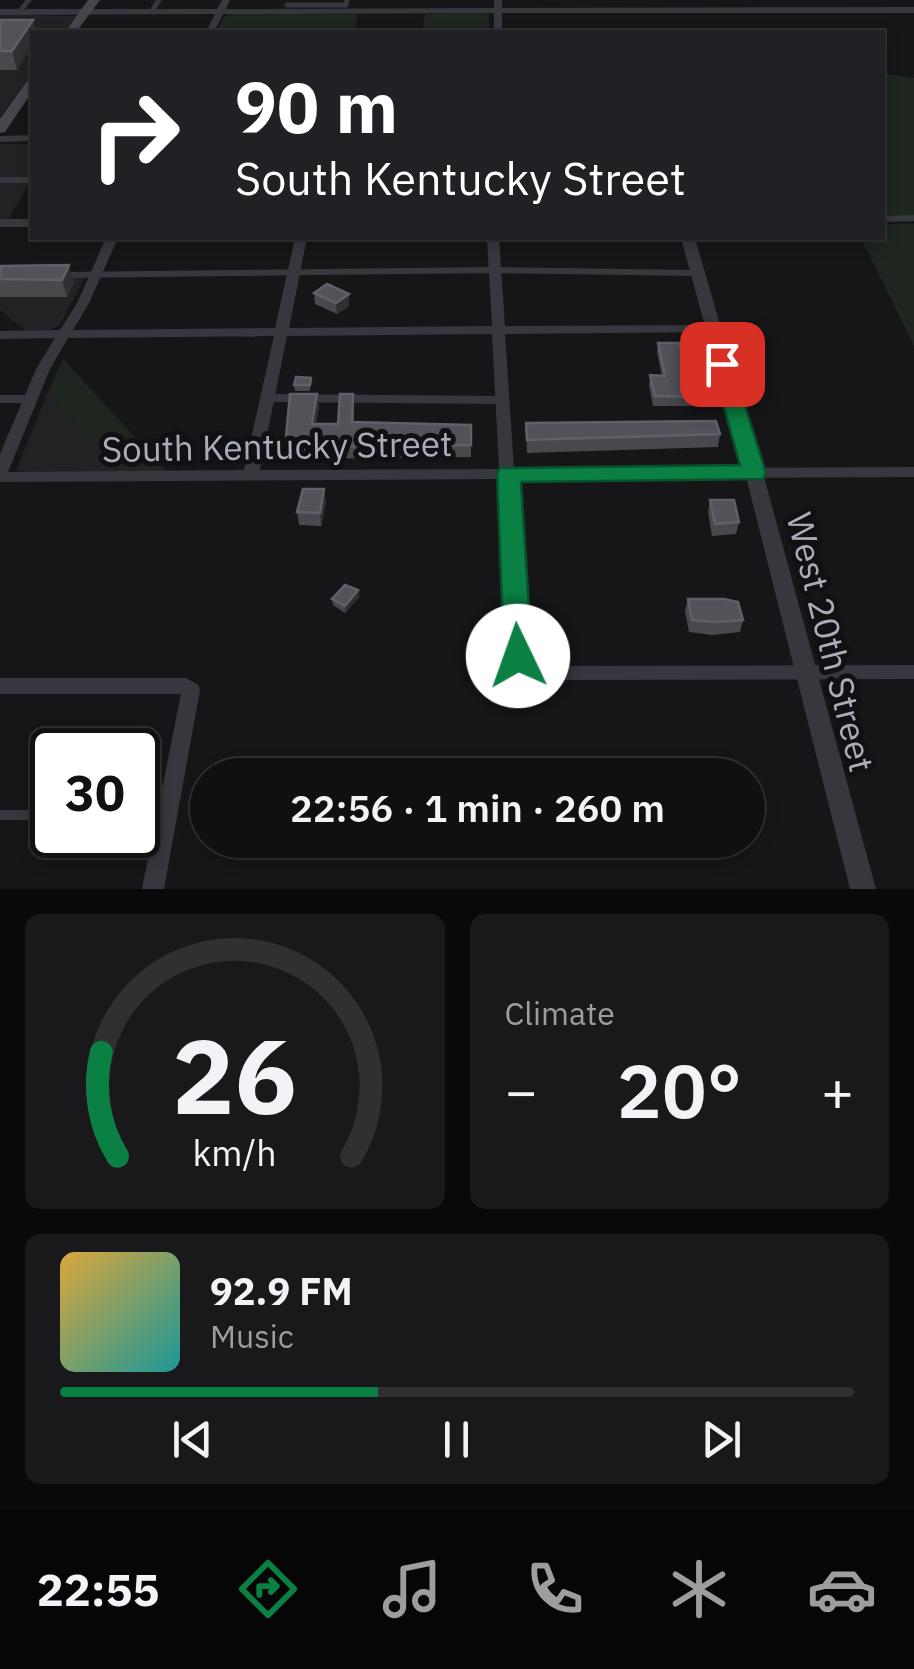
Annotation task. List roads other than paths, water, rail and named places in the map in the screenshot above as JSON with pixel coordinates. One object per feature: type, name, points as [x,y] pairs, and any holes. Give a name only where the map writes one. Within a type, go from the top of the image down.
[{"type":"main road","points":[[72,30],[94,0]]},
{"type":"main road","points":[[0,129],[30,87]]},
{"type":"street","points":[[211,30],[226,0]]},
{"type":"street","points":[[0,12],[220,11],[286,5],[914,10]]},
{"type":"street","points":[[0,138],[30,138]]},
{"type":"street","points":[[885,219],[914,218]]},
{"type":"street","points":[[0,223],[30,223]]},
{"type":"street","points":[[0,475],[30,400],[111,240]]},
{"type":"street","points":[[251,476],[301,240]]},
{"type":"street","points":[[493,240],[518,656],[523,666],[538,672],[640,674],[914,672]]},
{"type":"street","name":"West 20th Street","points":[[688,240],[863,889]]},
{"type":"street","points":[[0,335],[711,328]]},
{"type":"street","name":"South Kentucky Street","points":[[0,475],[914,472]]},
{"type":"street","points":[[0,686],[186,686],[191,690],[153,889]]},
{"type":"lane","points":[[19,12],[29,0]]},
{"type":"lane","points":[[152,11],[159,0]]},
{"type":"lane","points":[[328,8],[346,5],[347,0]]},
{"type":"lane","points":[[0,180],[30,180]]},
{"type":"lane","points":[[58,275],[494,270],[695,273]]},
{"type":"lane","points":[[267,398],[504,400]]},
{"type":"lane","points":[[0,399],[30,400]]},
{"type":"lane","points":[[0,815],[30,815]]},
{"type":"lane","points":[[160,816],[168,816]]}]
